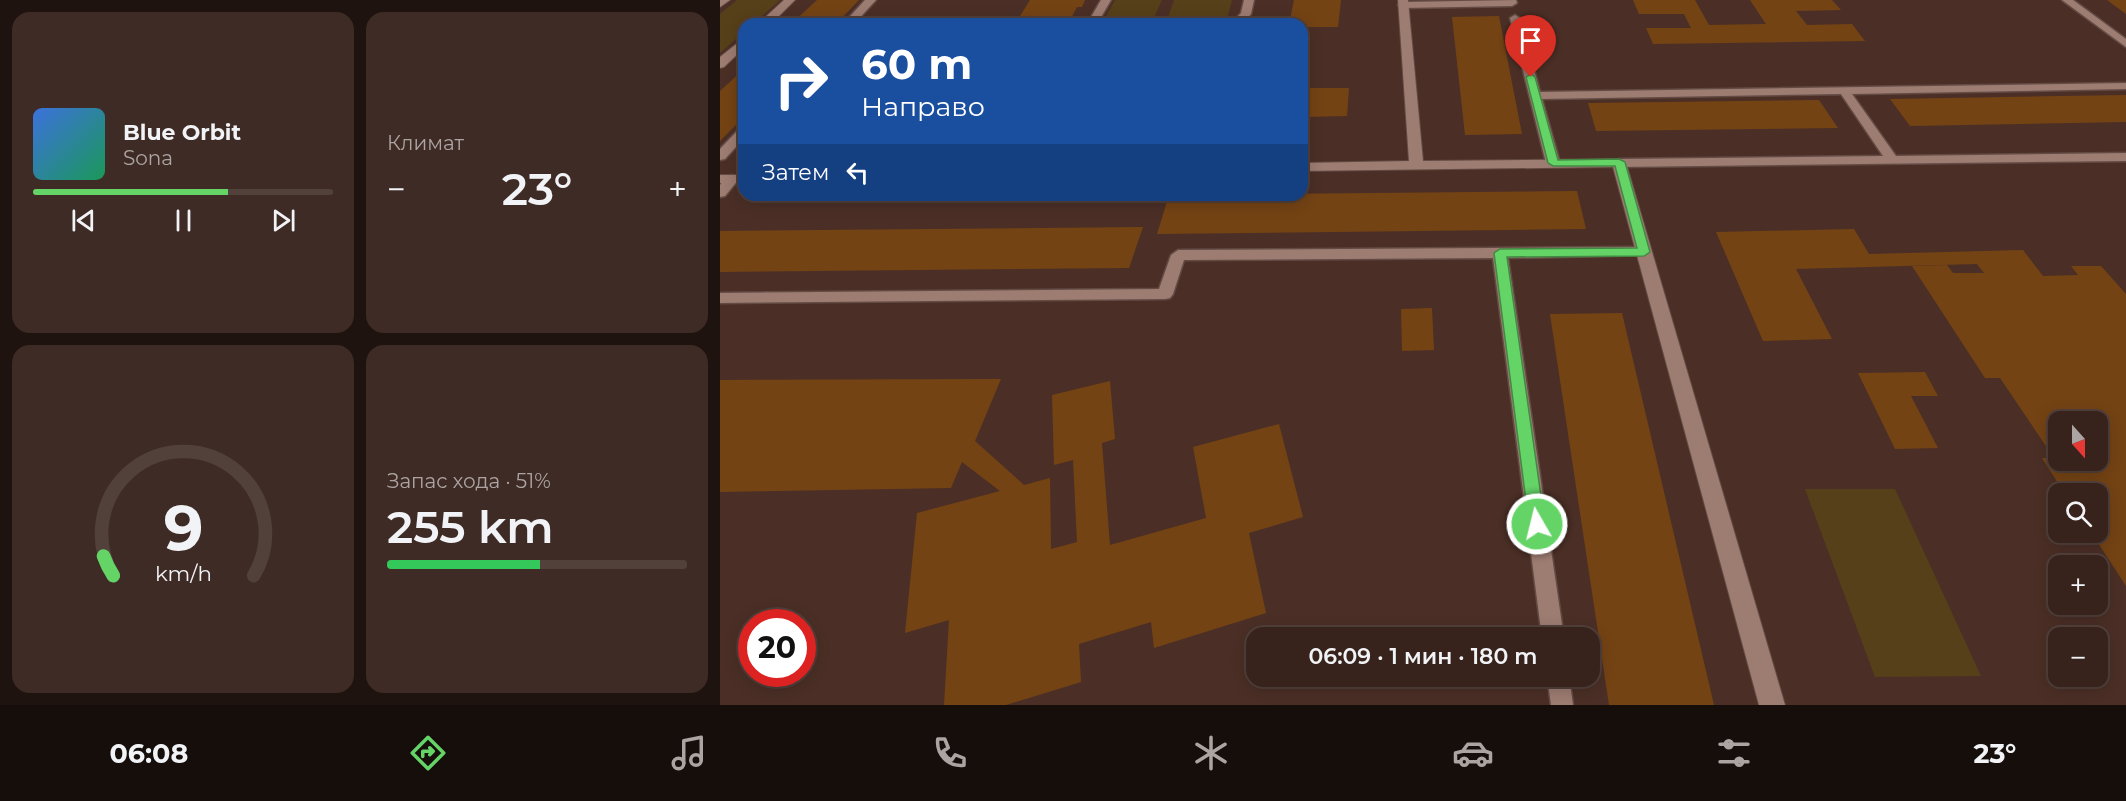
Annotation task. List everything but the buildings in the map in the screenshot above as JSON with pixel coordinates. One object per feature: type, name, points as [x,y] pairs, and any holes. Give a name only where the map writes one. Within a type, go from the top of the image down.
[{"type":"street","points":[[720,4],[725,0]]},
{"type":"street","points":[[770,18],[790,0]]},
{"type":"street","points":[[1403,2],[1416,164]]},
{"type":"street","points":[[720,64],[738,48]]},
{"type":"street","points":[[1308,167],[1619,162],[1772,705]]},
{"type":"lane","points":[[854,18],[871,0]]},
{"type":"lane","points":[[1096,18],[1106,0]]},
{"type":"lane","points":[[1242,18],[1246,14],[1249,0]]},
{"type":"lane","points":[[1403,2],[1512,3],[1511,0]]},
{"type":"lane","points":[[2067,0],[2126,44]]},
{"type":"lane","points":[[1515,18],[1553,163]]},
{"type":"lane","points":[[1536,96],[2126,86]]},
{"type":"lane","points":[[1845,92],[1892,160]]},
{"type":"lane","points":[[720,156],[738,137]]},
{"type":"lane","points":[[1619,162],[2126,157]]},
{"type":"lane","points":[[720,193],[732,179]]},
{"type":"lane","points":[[720,298],[1165,294],[1178,255],[1644,252]]},
{"type":"lane","points":[[1500,253],[1551,627]]},
{"type":"lane","points":[[1560,687],[1562,705]]},
{"type":"shaded area","points":[[737,0],[780,0],[760,18],[738,18],[738,37],[720,53],[720,14]]},
{"type":"shaded area","points":[[1115,0],[1162,0],[1154,18],[1105,18]]},
{"type":"shaded area","points":[[1174,0],[1232,0],[1227,18],[1168,18]]},
{"type":"shaded area","points":[[1805,489],[1895,489],[1981,676],[1875,677]]},
{"type":"route","points":[[1531,77],[1553,163],[1619,162],[1644,252],[1500,253],[1537,524]]}]
